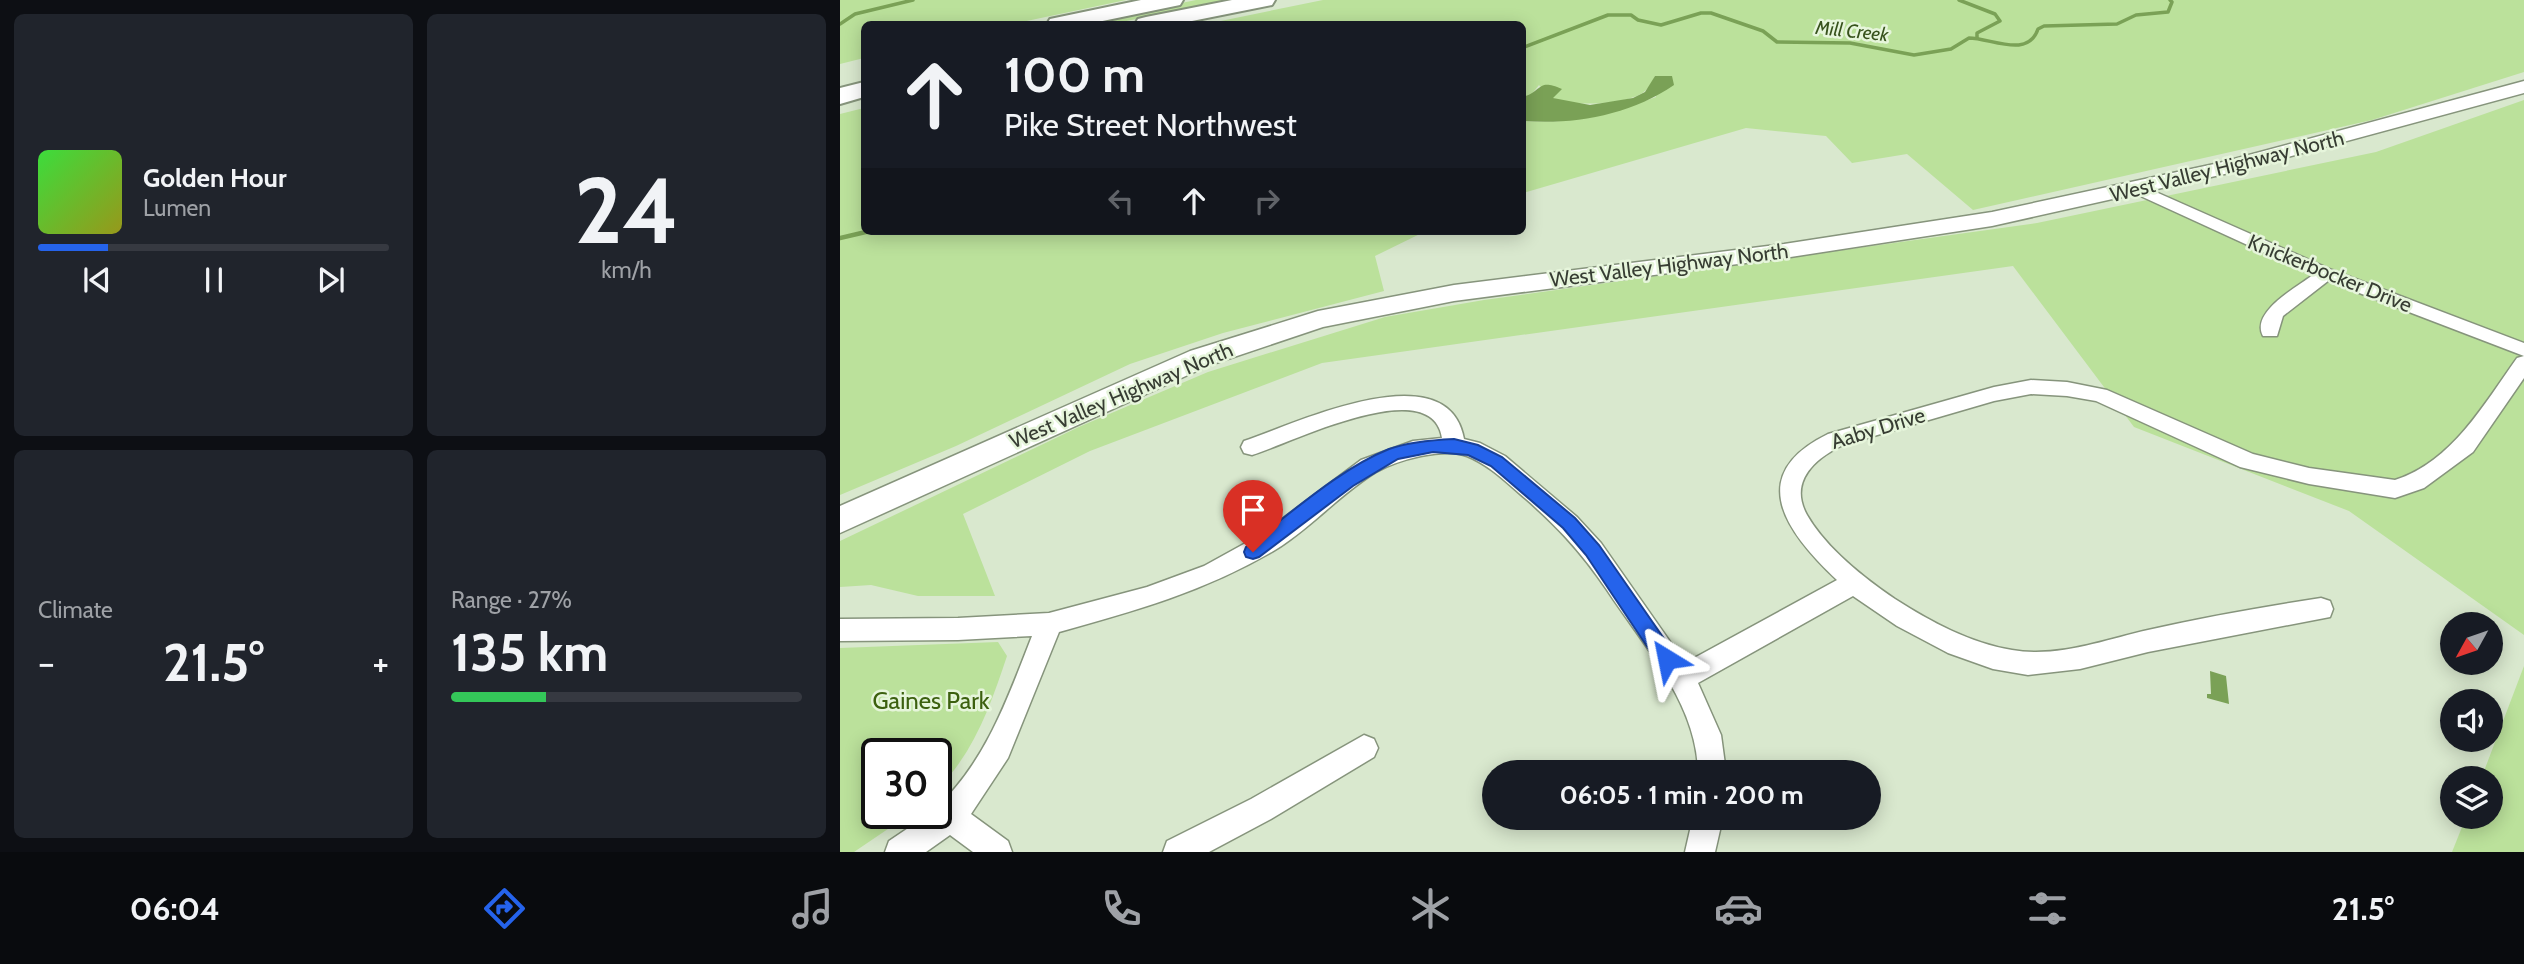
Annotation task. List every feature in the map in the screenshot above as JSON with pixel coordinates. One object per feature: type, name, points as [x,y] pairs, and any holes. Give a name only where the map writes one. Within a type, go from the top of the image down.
[{"type":"highway","points":[[1072,21],[1172,0]]},
{"type":"highway","points":[[1161,21],[1264,0]]},
{"type":"highway","points":[[840,76],[861,71]]},
{"type":"highway","points":[[840,96],[861,91]]},
{"type":"main road","name":"West Valley Highway North","points":[[840,520],[1199,358],[1260,336],[1332,316],[1485,289],[1728,259],[2032,213],[2140,190],[2357,134],[2524,87]]},
{"type":"street","name":"Knickerbocker Drive","points":[[2140,190],[2326,274],[2524,350]]},
{"type":"street","points":[[2270,332],[2270,319],[2276,312],[2326,274]]},
{"type":"street","name":"Aaby Drive","points":[[2321,610],[2227,624],[2048,663],[2014,663],[1981,655],[1941,639],[1854,583],[1795,514],[1790,488],[1796,466],[1812,450],[1836,439],[1994,394],[2031,387],[2067,389],[2100,395],[2248,461],[2309,477],[2395,489],[2416,482],[2465,446],[2524,363]]},
{"type":"street","points":[[1252,447],[1350,414],[1396,402],[1434,409],[1445,416],[1449,421],[1454,445]]},
{"type":"street","points":[[840,631],[1049,624],[1148,597],[1213,573],[1270,541],[1369,466],[1413,449],[1454,445],[1472,449],[1497,461],[1569,523],[1592,550],[1681,679],[1705,722],[1713,751],[1713,760]]},
{"type":"street","points":[[1681,679],[1854,583]]},
{"type":"street","points":[[952,814],[975,785],[1002,739],[1049,624]]},
{"type":"street","points":[[1178,852],[1261,809],[1364,748]]},
{"type":"street","points":[[952,818],[997,852]]},
{"type":"street","points":[[900,852],[932,829]]},
{"type":"street","points":[[1700,852],[1705,830]]},
{"type":"green space","points":[[840,0],[1126,0],[1027,21],[861,21],[861,59],[840,64]]},
{"type":"green space","points":[[1196,0],[1228,0],[1126,21],[1094,21]]},
{"type":"green space","points":[[1323,0],[2524,0],[2524,72],[2372,120],[1973,210],[1907,154],[1852,163],[1826,136],[1746,128],[1526,192],[1526,121],[1575,120],[1639,103],[1656,97],[1655,76],[1639,95],[1615,102],[1571,103],[1551,97],[1539,85],[1531,95],[1526,96],[1526,21],[1221,21]]},
{"type":"green space","points":[[2524,100],[2524,635],[2503,620],[2503,612],[2492,612],[2349,511],[2134,427],[2013,266],[1322,363],[1090,451],[963,514],[995,596],[918,596],[871,585],[840,587],[840,541],[1081,426],[1208,372],[1385,317],[1484,300],[2037,223],[2376,152]]},
{"type":"green space","points":[[861,109],[861,235],[1418,235],[1375,256],[1384,291],[1223,333],[1130,364],[956,446],[840,495],[840,114]]},
{"type":"green space","name":"Gaines Park","points":[[998,642],[1007,656],[980,728],[952,772],[952,738],[861,738],[861,829],[888,829],[854,852],[840,852],[840,648]]},
{"type":"green space","points":[[2524,666],[2524,852],[2452,852],[2461,829],[2503,829],[2503,766],[2486,766],[2491,752],[2503,752],[2503,721]]},
{"type":"shaded area","points":[[1655,76],[1672,76],[1674,85],[1621,111],[1582,119],[1526,121],[1526,96],[1544,85],[1562,89],[1553,98],[1590,105],[1633,98],[1645,92]]},
{"type":"shaded area","points":[[2210,671],[2226,676],[2229,704],[2207,698],[2207,694],[2211,694]]},
{"type":"waterway","points":[[840,24],[855,14],[913,0]]},
{"type":"waterway","points":[[1959,0],[1995,14],[2000,21],[1977,33],[1977,38]]},
{"type":"waterway","name":"Mill Creek","points":[[1526,46],[1608,15],[1631,15],[1638,20],[1661,25],[1701,13],[1711,13],[1763,31],[1777,42],[1850,43],[1914,55],[1951,49],[1969,38],[2018,45],[2033,38],[2038,29],[2044,26],[2117,24],[2136,15],[2168,12],[2172,2],[2170,0]]},
{"type":"waterway","name":"Mill Creek","points":[[840,238],[861,233]]},
{"type":"route","points":[[1253,552],[1347,481],[1394,454],[1433,446],[1454,445],[1472,449],[1497,461],[1569,523],[1592,550],[1667,659]]}]
